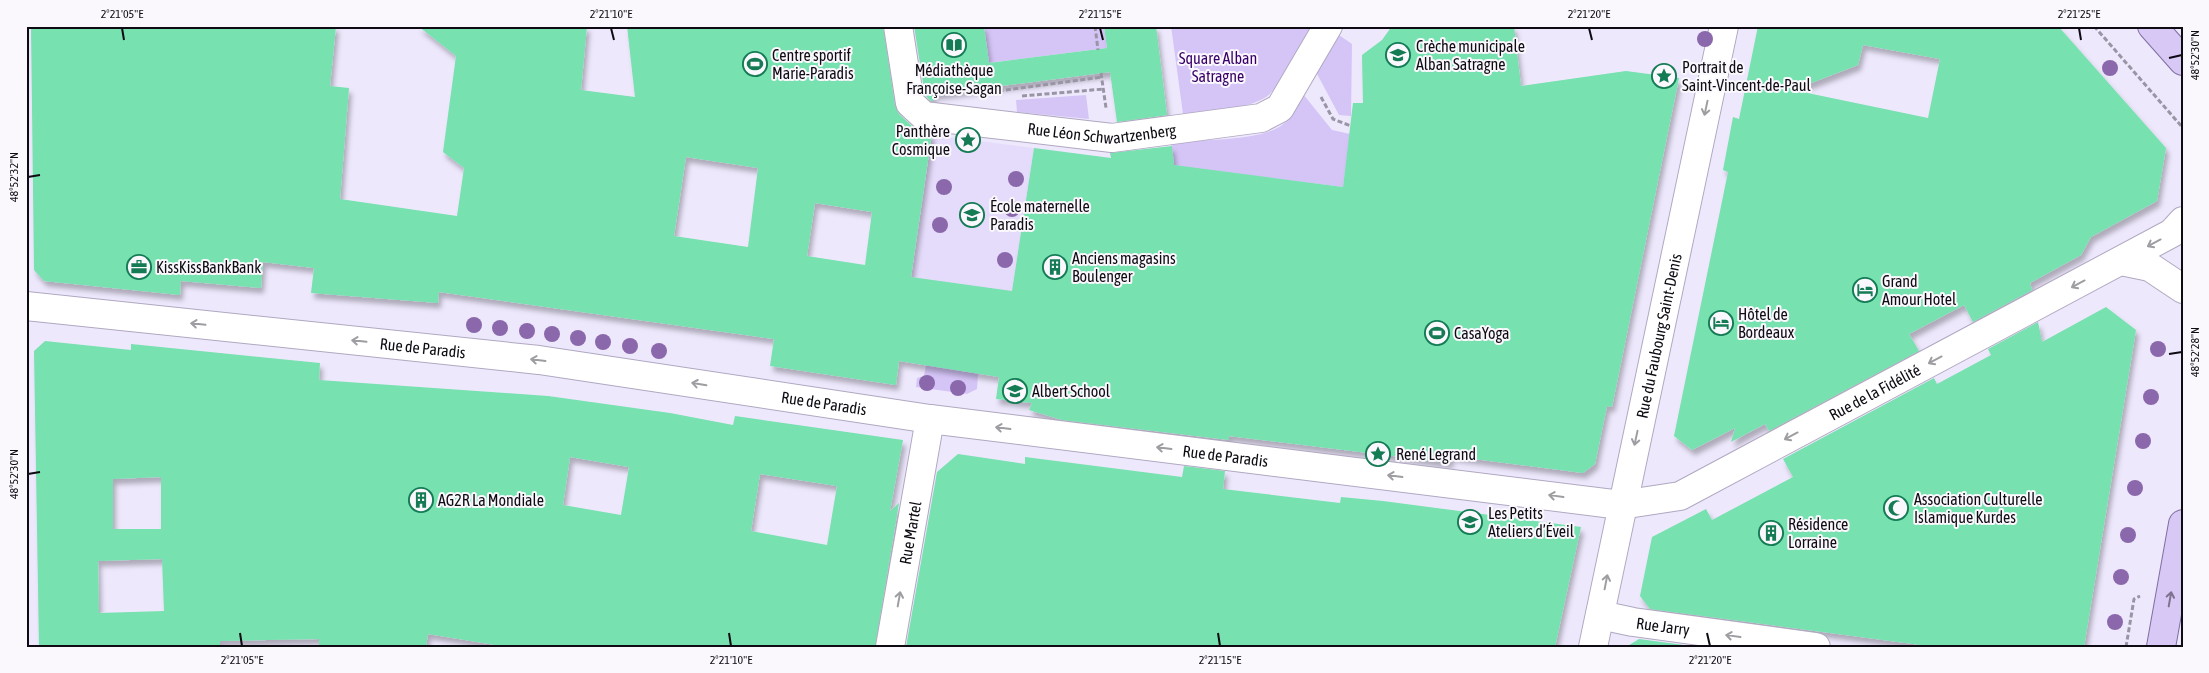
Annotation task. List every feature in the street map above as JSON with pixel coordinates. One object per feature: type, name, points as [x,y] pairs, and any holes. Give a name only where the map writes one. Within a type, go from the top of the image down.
[{"type":"main road","points":[[2152,26],[2183,61]]},
{"type":"main road","points":[[2161,647],[2183,524]]},
{"type":"street","name":"Rue Léon Schwartzenberg","points":[[898,26],[910,103],[924,116],[1103,137],[1261,118],[1280,108],[1328,26]]},
{"type":"street","name":"Rue du Faubourg Saint-Denis","points":[[1593,647],[1724,26]]},
{"type":"street","name":"Rue de la Fidélité","points":[[1622,505],[1680,496],[2121,261],[2172,233],[2183,221]]},
{"type":"street","points":[[2121,261],[2150,267],[2183,289]]},
{"type":"street","name":"Rue de Paradis","points":[[26,306],[539,360],[930,419],[1622,505]]},
{"type":"street","name":"Rue Martel","points":[[890,647],[930,419]]},
{"type":"street","name":"Rue Jarry","points":[[1600,615],[1633,622],[1816,647]]},
{"type":"path","points":[[1095,26],[1098,50]]},
{"type":"path","points":[[2094,26],[2183,128]]},
{"type":"path","points":[[1304,68],[1333,119],[1350,126]]},
{"type":"path","points":[[990,92],[1101,75],[1105,100]]},
{"type":"path","points":[[1015,97],[1104,89]]},
{"type":"path","points":[[2126,647],[2134,599]]},
{"type":"shaded area","name":"École maternelle Paradis","points":[[932,135],[1034,148],[999,377],[899,361]]},
{"type":"green space","points":[[984,26],[1104,26],[1107,48],[989,63]]},
{"type":"green space","name":"Square Alban Satragne","points":[[1171,26],[1313,26],[1285,75],[1266,97],[1248,105],[1183,114]]},
{"type":"green space","points":[[1339,35],[1352,44],[1351,116],[1339,115],[1316,72]]},
{"type":"green space","points":[[1303,94],[1332,130],[1350,134],[1343,187],[1174,166],[1171,142],[1245,137],[1273,130],[1289,118]]},
{"type":"green space","points":[[1086,95],[1089,119],[1017,112],[1016,100]]},
{"type":"green space","points":[[926,365],[978,373],[977,389],[967,394],[916,387],[917,378],[924,376]]},
{"type":"building","points":[[31,26],[336,26],[330,86],[349,88],[340,199],[457,216],[464,168],[443,152],[456,56],[418,26],[587,26],[581,90],[635,97],[627,26],[883,26],[895,106],[899,114],[913,127],[922,132],[932,133],[911,277],[1012,291],[1034,148],[1111,158],[1110,153],[1172,146],[1174,165],[1343,187],[1353,103],[1363,103],[1362,55],[1382,40],[1392,26],[1514,26],[1521,86],[1626,71],[1679,78],[1612,407],[1607,406],[1595,464],[1583,473],[1451,456],[1450,463],[1229,436],[1229,440],[1062,420],[1029,410],[1032,403],[996,399],[999,377],[899,361],[896,385],[770,366],[774,339],[439,292],[438,303],[311,293],[314,268],[263,262],[261,288],[181,281],[180,295],[44,281],[34,270]],"holes":[[[686,157],[758,168],[748,247],[674,236]],[[815,203],[872,212],[865,265],[807,256]]]},
{"type":"building","points":[[914,26],[984,26],[989,63],[1107,48],[1104,26],[1156,26],[1167,115],[1117,122],[1110,72],[932,95],[934,101],[931,101],[925,95]]},
{"type":"building","points":[[1758,26],[2058,26],[2166,148],[2157,201],[2091,237],[2081,255],[2030,283],[2032,290],[1973,322],[1964,305],[1909,334],[1919,351],[1769,431],[1765,424],[1731,442],[1735,428],[1692,450],[1674,436],[1728,172],[1723,170],[1733,117],[1739,119]],"holes":[[[1863,45],[1940,59],[1928,118],[1793,90],[1858,65]]]},
{"type":"building","points":[[2106,307],[2136,330],[2084,647],[1936,647],[1650,609],[1640,596],[1652,537],[1706,509],[1712,520],[1793,477],[1783,459],[1934,378],[1937,384],[1991,355],[1988,349],[2038,322],[2042,342]]},
{"type":"building","points":[[45,341],[131,350],[131,344],[320,363],[319,380],[548,396],[670,413],[733,425],[735,416],[903,440],[890,511],[899,503],[875,647],[508,647],[428,634],[426,647],[319,647],[319,639],[220,641],[220,647],[39,647],[34,351]],"holes":[[[570,457],[629,467],[621,515],[563,505]],[[760,474],[837,486],[827,545],[751,531]],[[161,477],[161,529],[113,529],[113,479]],[[162,559],[164,611],[99,613],[98,561]]]},
{"type":"building","points":[[958,454],[1025,464],[1025,457],[1182,477],[1184,466],[1225,471],[1223,489],[1340,503],[1341,497],[1383,501],[1581,527],[1555,647],[906,647],[937,472]]},
{"type":"building","points":[[1639,639],[1699,647],[1626,647]]},
{"type":"place","name":"Médiathèque Françoise-Sagan","points":[[954,45]]},
{"type":"place","name":"Crèche municipale Alban Satragne","points":[[1398,55]]},
{"type":"place","name":"Centre sportif Marie-Paradis","points":[[755,64]]},
{"type":"place","name":"Portrait de Saint-Vincent-de-Paul","points":[[1664,76]]},
{"type":"place","name":"Panthère Cosmique","points":[[968,140]]},
{"type":"place","name":"École maternelle Paradis","points":[[972,215]]},
{"type":"place","name":"KissKissBankBank","points":[[139,267]]},
{"type":"place","name":"Anciens magasins Boulenger","points":[[1055,267]]},
{"type":"place","name":"Grand Amour Hotel","points":[[1865,290]]},
{"type":"place","name":"Hôtel de Bordeaux","points":[[1721,323]]},
{"type":"place","name":"CasaYoga","points":[[1437,333]]},
{"type":"place","name":"Albert School","points":[[1015,391]]},
{"type":"place","name":"René Legrand","points":[[1378,454]]},
{"type":"place","name":"AG2R La Mondiale","points":[[421,500]]},
{"type":"place","name":"Association Culturelle Islamique Kurdes","points":[[1896,508]]},
{"type":"place","name":"Les Petits Ateliers d’Éveil","points":[[1470,522]]},
{"type":"place","name":"Résidence Lorraine","points":[[1771,533]]}]
